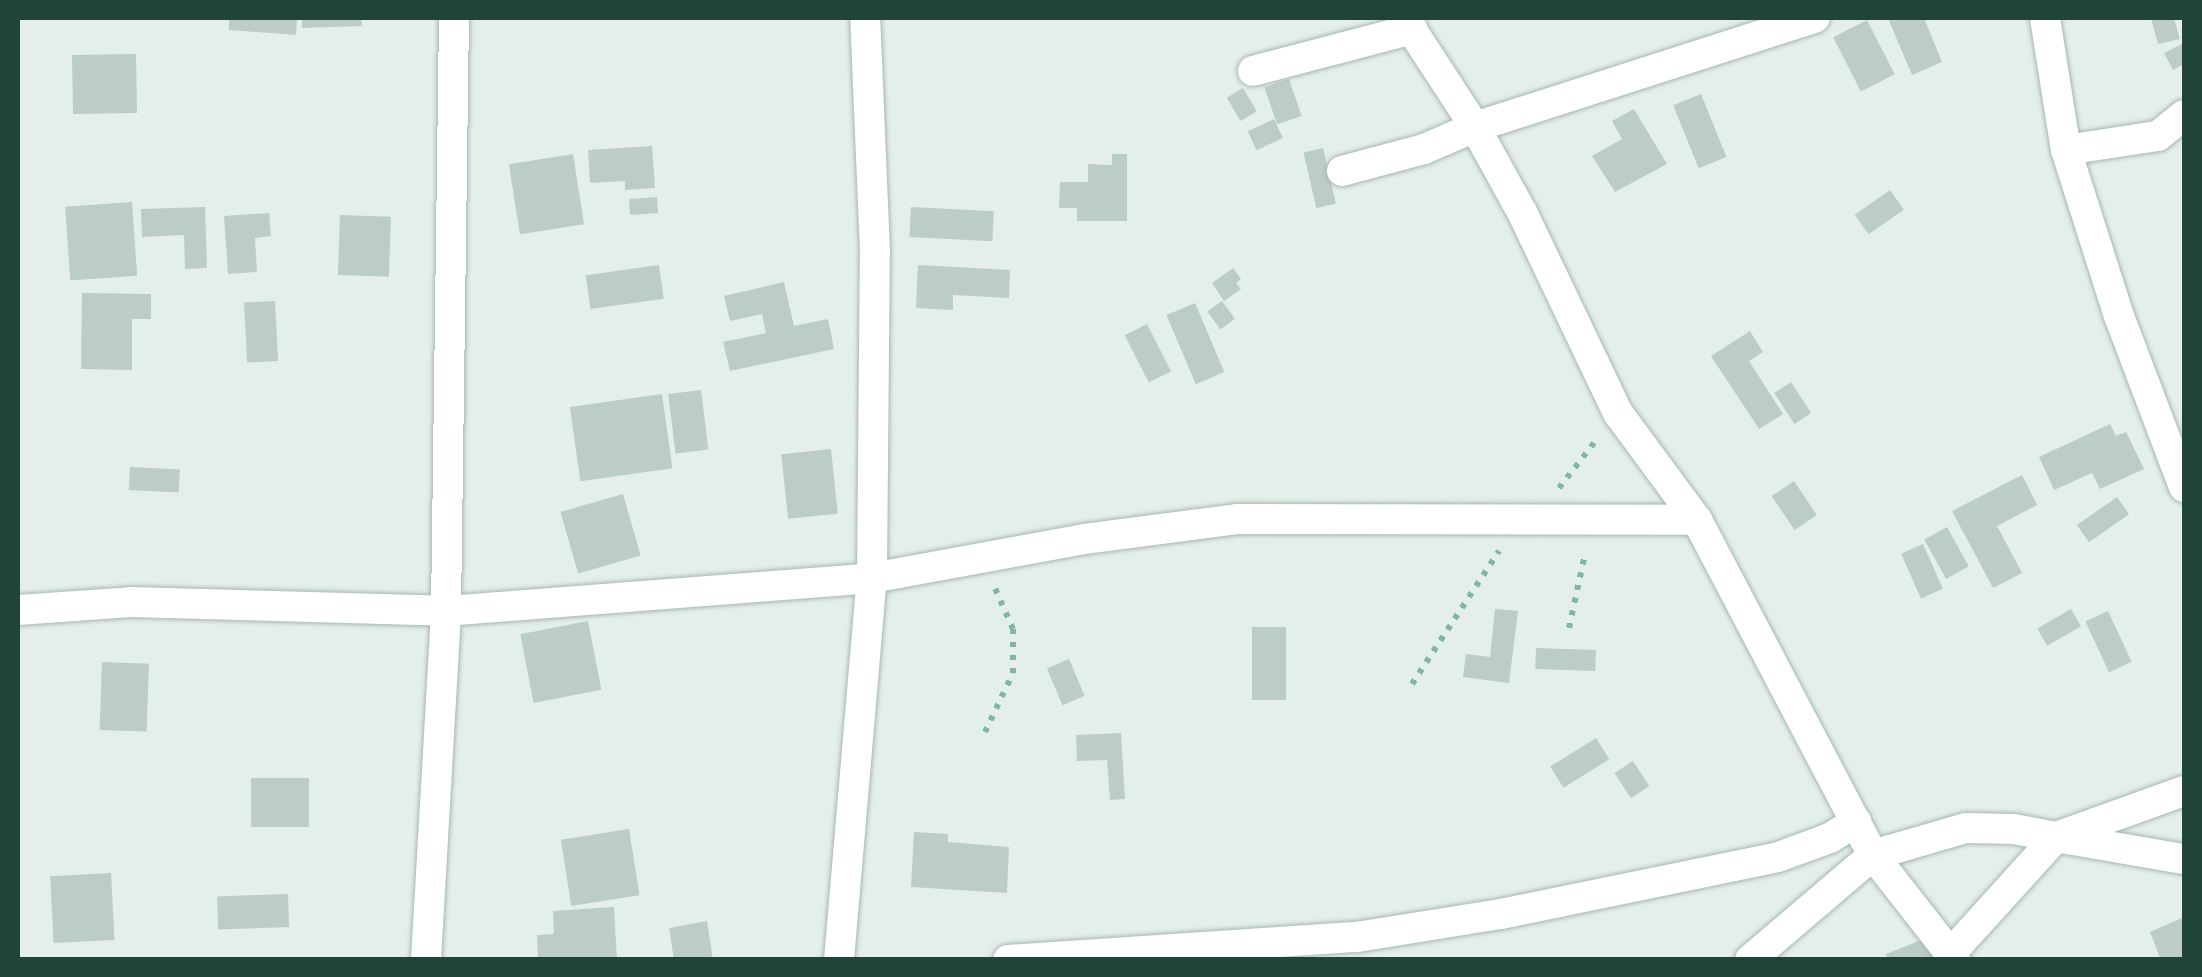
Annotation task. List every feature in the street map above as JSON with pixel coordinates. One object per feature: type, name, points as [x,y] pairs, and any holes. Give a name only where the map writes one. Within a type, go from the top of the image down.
[{"type":"street","points":[[426,960],[446,611],[454,18]]},
{"type":"street","points":[[839,960],[872,578],[875,252],[865,18]]},
{"type":"street","points":[[1342,170],[1424,149],[1475,127],[1815,18]]},
{"type":"street","points":[[2044,18],[2066,150],[2119,316],[2184,488]]},
{"type":"street","points":[[1253,71],[1408,23],[1475,127],[1523,214],[1618,413],[1697,520],[1873,855],[1953,956],[2056,837],[2184,791]]},
{"type":"street","points":[[2066,150],[2158,136],[2184,115]]},
{"type":"street","points":[[18,610],[151,602],[446,611],[872,578],[1237,519],[1697,520]]},
{"type":"street","points":[[1008,960],[1357,937],[1519,910],[1778,857],[1830,838],[1856,822]]},
{"type":"street","points":[[1750,960],[1873,855],[1966,828],[2014,829],[2184,859]]},
{"type":"path","points":[[1412,684],[1520,519],[1618,413]]},
{"type":"path","points":[[1569,628],[1596,519]]},
{"type":"path","points":[[979,559],[1013,628],[1013,673],[986,732]]},
{"type":"building","points":[[229,18],[297,18],[296,35],[229,30]]},
{"type":"building","points":[[302,18],[361,18],[362,26],[302,28]]},
{"type":"building","points":[[1888,18],[1924,18],[1942,62],[1912,75]]},
{"type":"building","points":[[2151,18],[2174,18],[2180,39],[2158,44]]},
{"type":"building","points":[[1867,20],[1895,74],[1861,92],[1833,37]]},
{"type":"building","points":[[2184,43],[2184,64],[2173,70],[2164,53]]},
{"type":"building","points":[[136,54],[137,113],[73,114],[72,55]]},
{"type":"building","points":[[1289,79],[1302,116],[1277,124],[1264,87]]},
{"type":"building","points":[[1243,88],[1257,111],[1241,121],[1227,98]]},
{"type":"building","points":[[1701,94],[1726,157],[1699,168],[1673,105]]},
{"type":"building","points":[[1634,109],[1667,164],[1615,192],[1592,156],[1622,139],[1612,121]]},
{"type":"building","points":[[1274,119],[1283,138],[1257,150],[1248,131]]},
{"type":"building","points":[[652,146],[655,188],[625,190],[625,181],[590,183],[588,150]]},
{"type":"building","points":[[1323,148],[1336,204],[1316,208],[1304,152]]},
{"type":"building","points":[[573,154],[584,224],[520,234],[509,164]]},
{"type":"building","points":[[1112,154],[1127,154],[1127,221],[1077,221],[1077,208],[1059,208],[1060,182],[1088,182],[1088,164],[1112,165]]},
{"type":"building","points":[[1890,190],[1904,210],[1869,234],[1855,215]]},
{"type":"building","points":[[657,197],[658,213],[630,215],[629,199]]},
{"type":"building","points":[[132,202],[137,276],[70,280],[65,207]]},
{"type":"building","points":[[205,207],[207,268],[185,269],[184,235],[142,237],[141,209]]},
{"type":"building","points":[[911,207],[994,211],[992,241],[909,237]]},
{"type":"building","points":[[269,213],[271,236],[255,238],[257,272],[228,274],[224,216]]},
{"type":"building","points":[[340,215],[391,217],[389,277],[338,275]]},
{"type":"building","points":[[659,265],[664,299],[590,309],[586,275]]},
{"type":"building","points":[[918,265],[1010,270],[1009,298],[953,295],[953,310],[916,308]]},
{"type":"building","points":[[1233,268],[1241,279],[1236,283],[1241,289],[1224,301],[1212,283]]},
{"type":"building","points":[[784,282],[794,326],[828,319],[834,349],[730,371],[723,342],[766,333],[762,314],[730,321],[724,296]]},
{"type":"building","points":[[82,293],[151,294],[151,319],[132,319],[132,370],[81,369]]},
{"type":"building","points":[[275,301],[278,361],[247,363],[244,303]]},
{"type":"building","points":[[1222,301],[1235,319],[1220,329],[1207,312]]},
{"type":"building","points":[[1195,303],[1224,372],[1196,384],[1166,315]]},
{"type":"building","points":[[1147,324],[1171,371],[1149,383],[1125,335]]},
{"type":"building","points":[[1750,331],[1763,352],[1749,361],[1783,414],[1759,429],[1711,356]]},
{"type":"building","points":[[1791,382],[1811,413],[1794,424],[1774,393]]},
{"type":"building","points":[[701,390],[708,450],[676,454],[668,394]]},
{"type":"building","points":[[662,394],[672,468],[580,481],[570,407]]},
{"type":"building","points":[[2110,424],[2116,436],[2126,432],[2144,469],[2100,489],[2092,473],[2054,490],[2039,457]]},
{"type":"building","points":[[831,449],[838,514],[788,519],[781,454]]},
{"type":"building","points":[[130,467],[180,470],[179,493],[129,490]]},
{"type":"building","points":[[2022,475],[2037,505],[1997,526],[2022,573],[1993,588],[1952,511]]},
{"type":"building","points":[[1794,481],[1817,515],[1795,530],[1772,496]]},
{"type":"building","points":[[623,494],[641,556],[578,573],[561,512]]},
{"type":"building","points":[[2117,497],[2129,514],[2089,542],[2077,525]]},
{"type":"building","points":[[1947,527],[1969,566],[1946,579],[1924,540]]},
{"type":"building","points":[[1923,544],[1943,589],[1921,599],[1901,554]]},
{"type":"building","points":[[1495,609],[1518,611],[1509,683],[1463,677],[1466,654],[1490,657]]},
{"type":"building","points":[[2071,609],[2081,626],[2047,646],[2037,628]]},
{"type":"building","points":[[2108,611],[2132,662],[2109,672],[2085,622]]},
{"type":"building","points":[[588,621],[601,690],[534,703],[520,634]]},
{"type":"building","points":[[1252,627],[1286,627],[1286,700],[1252,700]]},
{"type":"building","points":[[1536,648],[1596,650],[1595,671],[1535,669]]},
{"type":"building","points":[[1069,659],[1085,696],[1063,705],[1047,668]]},
{"type":"building","points":[[102,662],[149,664],[147,732],[100,730]]},
{"type":"building","points":[[1121,733],[1125,799],[1110,800],[1107,760],[1077,761],[1076,735]]},
{"type":"building","points":[[1596,738],[1609,759],[1563,788],[1550,767]]},
{"type":"building","points":[[1633,761],[1649,786],[1631,798],[1615,773]]},
{"type":"building","points":[[251,778],[309,778],[309,827],[251,827]]},
{"type":"building","points":[[629,829],[639,895],[571,906],[561,840]]},
{"type":"building","points":[[914,832],[948,834],[948,842],[1009,847],[1007,893],[911,887]]},
{"type":"building","points":[[111,873],[115,940],[54,943],[50,876]]},
{"type":"building","points":[[288,894],[289,927],[218,929],[217,896]]},
{"type":"building","points":[[614,907],[617,960],[538,960],[537,935],[554,934],[553,911]]},
{"type":"building","points":[[2184,917],[2184,960],[2161,960],[2150,932]]},
{"type":"building","points":[[707,921],[713,960],[674,960],[669,928]]},
{"type":"building","points":[[1929,937],[1939,960],[1888,960],[1886,954]]}]
